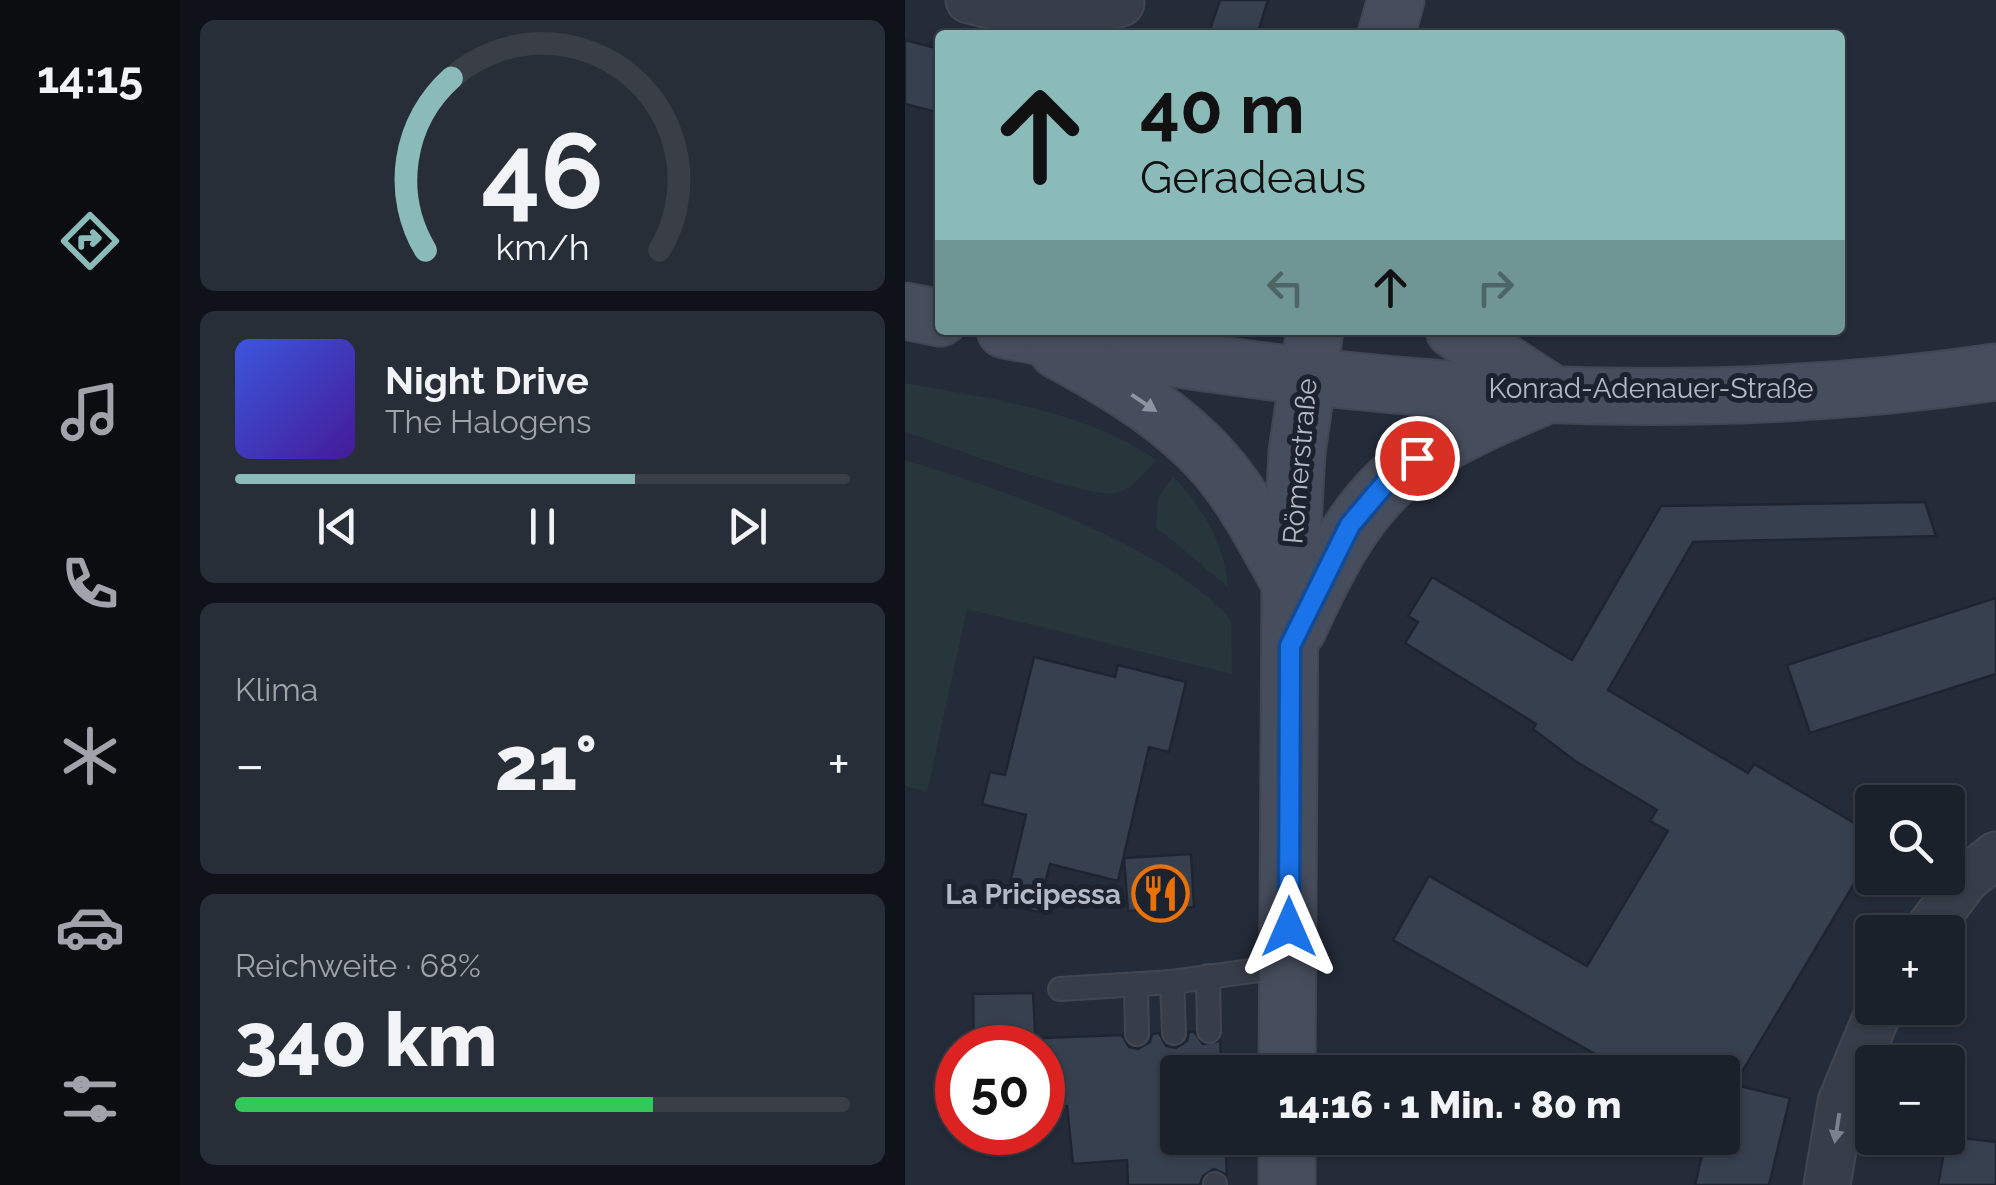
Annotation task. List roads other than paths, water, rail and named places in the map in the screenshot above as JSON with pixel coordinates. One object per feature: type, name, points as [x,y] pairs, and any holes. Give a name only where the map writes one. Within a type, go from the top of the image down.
[{"type":"main road","points":[[1387,30],[1396,0]]},
{"type":"main road","points":[[905,311],[935,317]]},
{"type":"main road","points":[[1060,335],[1118,386],[1195,442],[1242,500],[1290,583]]},
{"type":"main road","name":"Konrad-Adenauer-Straße","points":[[1072,335],[1311,353],[1552,392],[1744,394],[1996,372]]},
{"type":"main road","points":[[1461,335],[1503,366],[1552,392]]},
{"type":"main road","name":"Römerstraße","points":[[1287,1055],[1290,583],[1311,353]]},
{"type":"main road","points":[[1290,646],[1350,525],[1389,479],[1440,443],[1552,392]]},
{"type":"main road","points":[[1287,1155],[1287,1185]]},
{"type":"street","points":[[969,0],[1059,22],[1121,3]]},
{"type":"street","points":[[1939,915],[1966,879],[1996,855]]},
{"type":"street","points":[[1827,1185],[1841,1102],[1873,1025]]},
{"type":"lane","points":[[1060,990],[1136,986],[1288,966]]},
{"type":"lane","points":[[1209,976],[1209,1031]]},
{"type":"lane","points":[[1172,982],[1174,1033]]},
{"type":"lane","points":[[1136,986],[1137,1034]]},
{"type":"place","name":"La Pricipessa","points":[[1160,894]]}]
